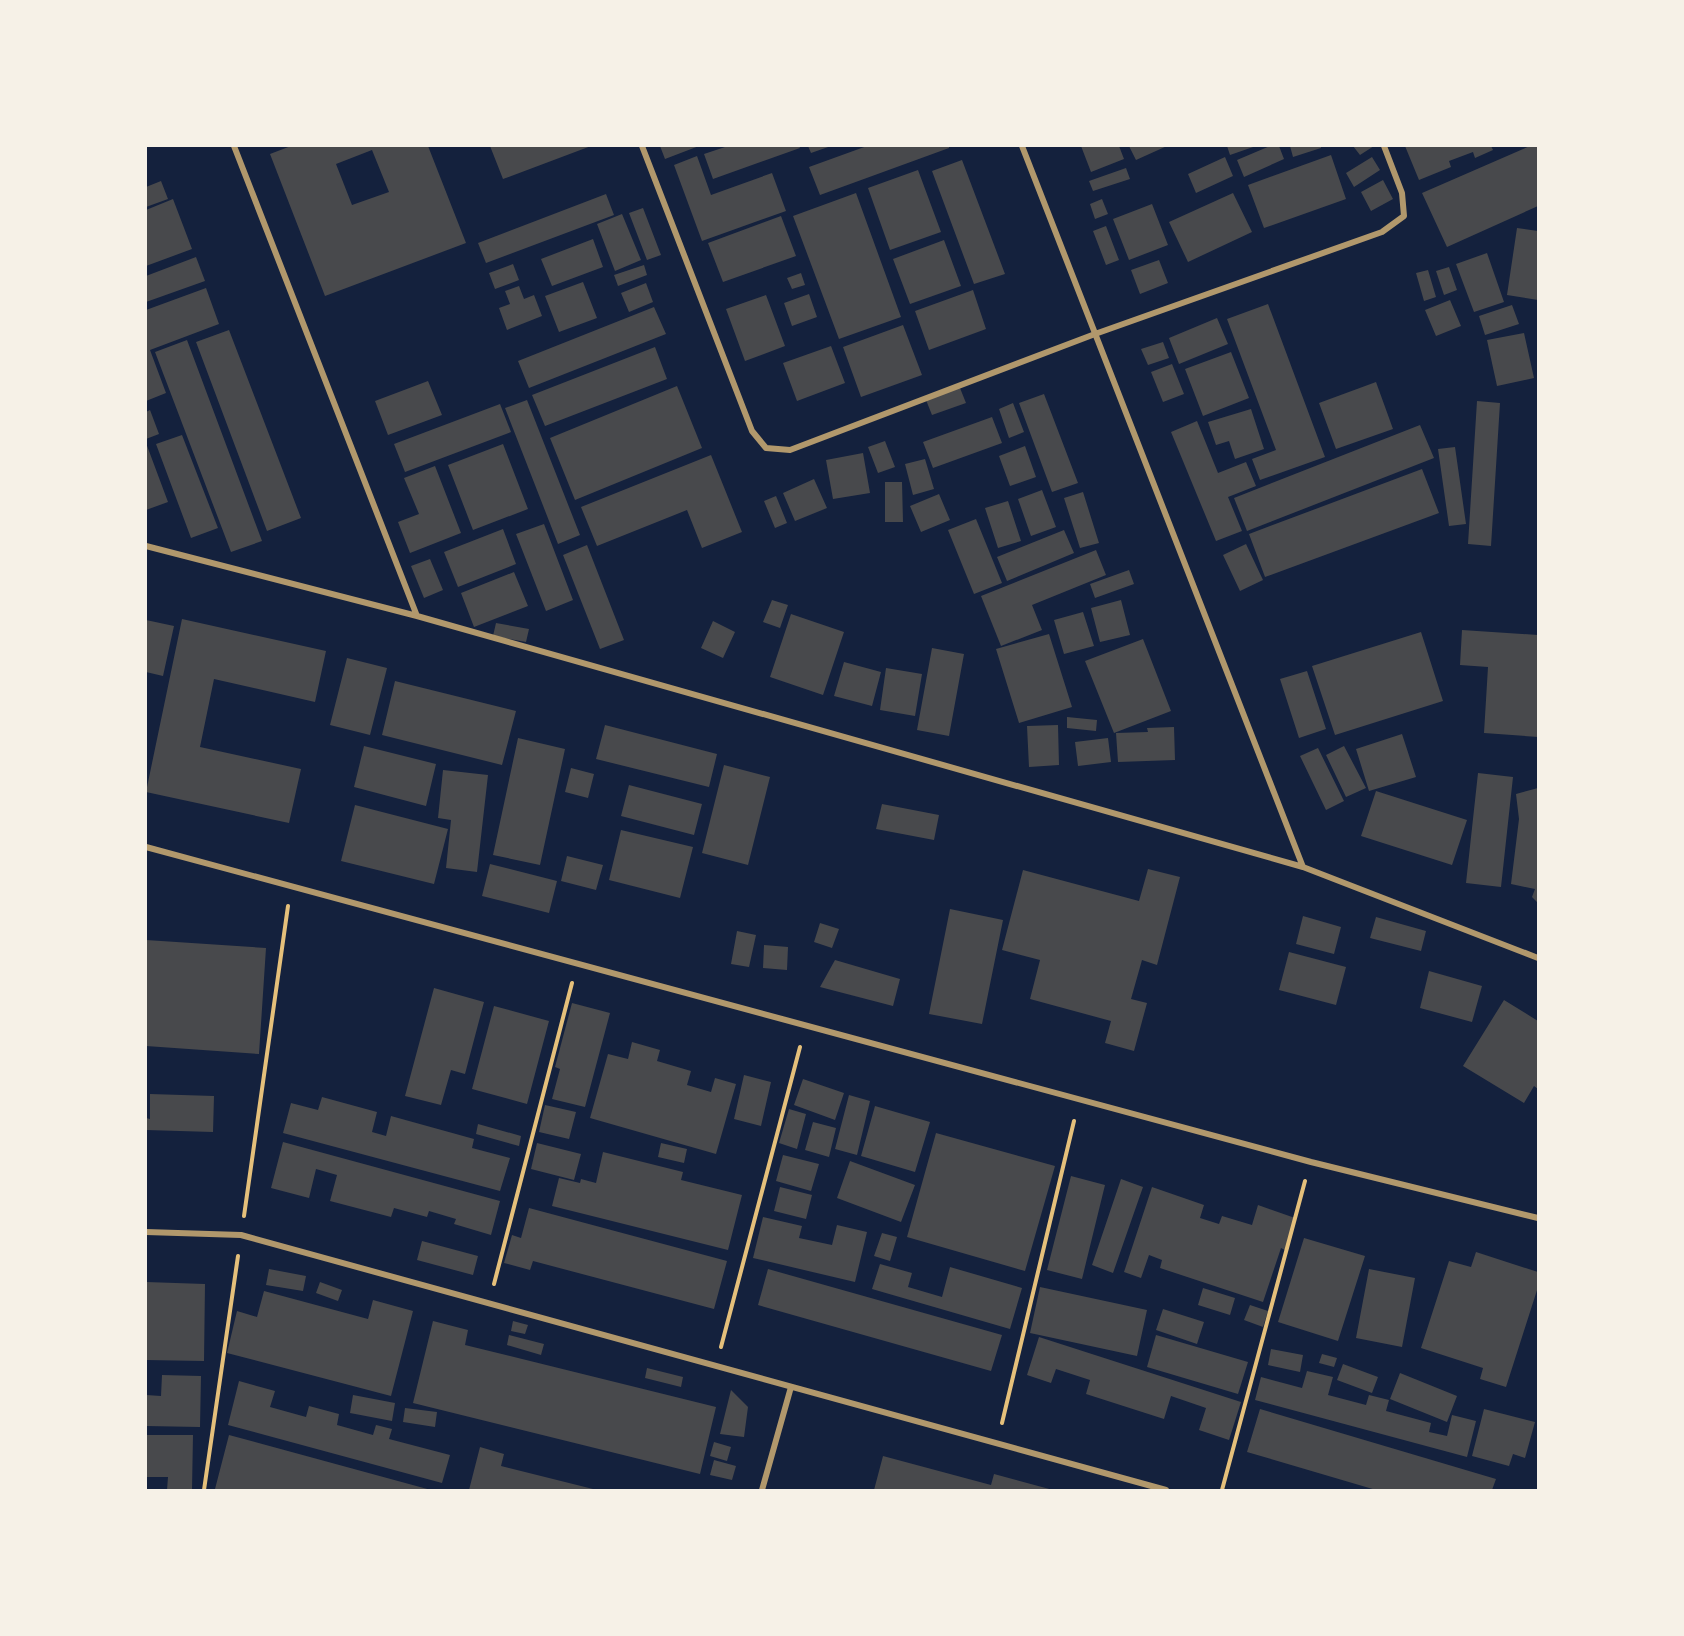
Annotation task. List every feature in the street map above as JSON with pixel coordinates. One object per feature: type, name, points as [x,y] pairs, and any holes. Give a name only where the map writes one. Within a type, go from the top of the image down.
[{"type":"street","points":[[234,146],[417,616]]},
{"type":"street","points":[[642,146],[752,431],[766,448],[790,450],[1095,334],[1382,232],[1404,216],[1402,193],[1384,146]]},
{"type":"street","points":[[1022,146],[1303,867]]},
{"type":"street","points":[[146,546],[417,616],[1303,867],[1539,958]]},
{"type":"street","points":[[146,847],[1311,1161],[1539,1218]]},
{"type":"street","points":[[146,1232],[241,1235],[490,1302],[1166,1491]]},
{"type":"street","points":[[762,1491],[791,1387]]},
{"type":"path","points":[[204,1491],[291,887]]},
{"type":"path","points":[[490,1302],[577,962]]},
{"type":"path","points":[[716,1365],[806,1024]]},
{"type":"path","points":[[997,1444],[1079,1098]]},
{"type":"path","points":[[1222,1491],[1311,1161]]},
{"type":"building","points":[[291,146],[428,146],[466,243],[325,296],[270,154]],"holes":[[[372,150],[389,192],[352,205],[336,164]]]},
{"type":"building","points":[[490,146],[591,146],[503,179]]},
{"type":"building","points":[[660,146],[699,146],[665,159]]},
{"type":"building","points":[[728,146],[799,146],[800,148],[713,179],[704,154]]},
{"type":"building","points":[[808,146],[831,146],[811,153]]},
{"type":"building","points":[[867,146],[949,146],[949,148],[820,195],[809,167]]},
{"type":"building","points":[[1081,146],[1119,146],[1124,159],[1091,172]]},
{"type":"building","points":[[1129,146],[1167,146],[1136,160]]},
{"type":"building","points":[[1227,146],[1256,146],[1230,155]]},
{"type":"building","points":[[1270,146],[1279,146],[1284,159],[1244,177],[1237,160]]},
{"type":"building","points":[[1290,146],[1321,146],[1321,148],[1293,157]]},
{"type":"building","points":[[1353,146],[1374,146],[1360,155]]},
{"type":"building","points":[[1405,146],[1491,146],[1493,150],[1475,158],[1473,152],[1449,161],[1451,167],[1419,180]]},
{"type":"building","points":[[1530,146],[1538,146],[1538,206],[1447,247],[1422,193]]},
{"type":"building","points":[[1331,155],[1346,199],[1264,228],[1248,185]]},
{"type":"building","points":[[697,156],[711,195],[772,173],[786,211],[702,241],[674,165]]},
{"type":"building","points":[[1225,157],[1233,176],[1196,193],[1188,174]]},
{"type":"building","points":[[1372,157],[1380,170],[1354,187],[1346,173]]},
{"type":"building","points":[[962,160],[1005,274],[974,284],[932,171]]},
{"type":"building","points":[[1126,168],[1130,179],[1093,191],[1089,181]]},
{"type":"building","points":[[918,170],[941,232],[890,250],[868,188]]},
{"type":"building","points":[[1383,180],[1393,199],[1371,211],[1361,192]]},
{"type":"building","points":[[161,181],[168,199],[146,207],[146,187]]},
{"type":"building","points":[[856,193],[901,317],[839,339],[793,216]]},
{"type":"building","points":[[1233,193],[1252,232],[1188,262],[1169,222]]},
{"type":"building","points":[[606,194],[614,215],[486,263],[478,243]]},
{"type":"building","points":[[173,199],[192,249],[146,266],[146,210]]},
{"type":"building","points":[[1102,199],[1108,214],[1095,219],[1090,204]]},
{"type":"building","points":[[1152,204],[1168,245],[1129,260],[1113,219]]},
{"type":"building","points":[[643,208],[661,255],[647,260],[629,213]]},
{"type":"building","points":[[622,214],[641,260],[615,271],[597,224]]},
{"type":"building","points":[[781,216],[796,256],[723,282],[708,243]]},
{"type":"building","points":[[1106,226],[1119,260],[1106,265],[1093,231]]},
{"type":"building","points":[[1517,228],[1538,231],[1538,300],[1507,295]]},
{"type":"building","points":[[593,239],[603,267],[552,286],[541,259]]},
{"type":"building","points":[[944,240],[961,286],[910,304],[893,259]]},
{"type":"building","points":[[1487,253],[1504,302],[1474,312],[1456,264]]},
{"type":"building","points":[[196,257],[205,281],[146,302],[146,276]]},
{"type":"building","points":[[1159,260],[1168,283],[1140,294],[1131,270]]},
{"type":"building","points":[[513,264],[519,280],[495,289],[489,273]]},
{"type":"building","points":[[644,265],[647,275],[618,286],[614,275]]},
{"type":"building","points":[[1449,267],[1457,290],[1444,295],[1436,271]]},
{"type":"building","points":[[1428,270],[1436,297],[1424,301],[1416,273]]},
{"type":"building","points":[[801,273],[805,285],[792,289],[787,278]]},
{"type":"building","points":[[583,282],[597,318],[559,332],[545,296]]},
{"type":"building","points":[[646,283],[653,302],[629,312],[621,293]]},
{"type":"building","points":[[519,286],[524,299],[534,295],[542,316],[507,330],[499,308],[510,304],[505,291]]},
{"type":"building","points":[[206,288],[219,324],[150,350],[166,393],[146,401],[146,310]]},
{"type":"building","points":[[973,290],[986,329],[929,350],[915,311]]},
{"type":"building","points":[[809,294],[817,317],[792,326],[784,303]]},
{"type":"building","points":[[766,295],[785,346],[745,361],[726,309]]},
{"type":"building","points":[[1450,300],[1461,326],[1436,336],[1425,310]]},
{"type":"building","points":[[1268,304],[1325,457],[1260,480],[1252,459],[1276,450],[1227,319]]},
{"type":"building","points":[[1512,305],[1519,324],[1485,335],[1479,316]]},
{"type":"building","points":[[654,307],[666,334],[529,388],[518,361]]},
{"type":"building","points":[[1217,318],[1228,344],[1179,364],[1169,338]]},
{"type":"building","points":[[903,325],[922,375],[861,397],[843,347]]},
{"type":"building","points":[[229,330],[301,518],[267,531],[196,342]]},
{"type":"building","points":[[1524,333],[1534,378],[1497,386],[1487,340]]},
{"type":"building","points":[[187,340],[262,541],[231,552],[155,352]]},
{"type":"building","points":[[1163,342],[1169,358],[1148,365],[1141,349]]},
{"type":"building","points":[[831,346],[845,383],[797,401],[783,363]]},
{"type":"building","points":[[655,347],[667,379],[545,426],[532,395]]},
{"type":"building","points":[[1231,352],[1249,398],[1203,416],[1185,369]]},
{"type":"building","points":[[1172,364],[1184,394],[1163,402],[1151,372]]},
{"type":"building","points":[[428,381],[442,415],[388,435],[375,401]]},
{"type":"building","points":[[1376,382],[1393,429],[1336,449],[1319,403]]},
{"type":"building","points":[[677,386],[702,448],[575,500],[550,438]]},
{"type":"building","points":[[960,388],[966,403],[932,415],[926,400]]},
{"type":"building","points":[[1044,394],[1078,483],[1052,492],[1019,403]]},
{"type":"building","points":[[527,400],[580,535],[558,544],[505,408]]},
{"type":"building","points":[[1477,401],[1500,403],[1491,546],[1468,544]]},
{"type":"building","points":[[1013,403],[1024,432],[1009,438],[999,409]]},
{"type":"building","points":[[500,404],[511,432],[405,472],[394,444]]},
{"type":"building","points":[[1251,409],[1264,449],[1235,459],[1229,441],[1216,445],[1208,422]]},
{"type":"building","points":[[150,410],[159,434],[146,439],[146,412]]},
{"type":"building","points":[[992,417],[1002,443],[933,468],[923,442]]},
{"type":"building","points":[[1197,421],[1218,473],[1246,462],[1256,486],[1228,497],[1242,531],[1216,541],[1171,432]]},
{"type":"building","points":[[1420,425],[1434,458],[1247,531],[1234,498]]},
{"type":"building","points":[[182,435],[218,528],[191,538],[156,444]]},
{"type":"building","points":[[885,441],[895,467],[878,473],[868,447]]},
{"type":"building","points":[[146,443],[168,502],[146,510]]},
{"type":"building","points":[[503,444],[528,509],[473,530],[448,465]]},
{"type":"building","points":[[1025,446],[1036,477],[1010,486],[999,456]]},
{"type":"building","points":[[1455,447],[1466,524],[1449,526],[1438,449]]},
{"type":"building","points":[[863,453],[870,493],[833,499],[826,460]]},
{"type":"building","points":[[711,455],[742,532],[702,548],[687,510],[597,546],[581,507]]},
{"type":"building","points":[[925,459],[934,489],[913,495],[905,464]]},
{"type":"building","points":[[435,466],[461,533],[410,553],[398,522],[419,514],[404,478]]},
{"type":"building","points":[[1422,469],[1439,513],[1265,577],[1249,534]]},
{"type":"building","points":[[814,479],[827,508],[795,521],[783,493]]},
{"type":"building","points":[[885,482],[902,482],[903,522],[885,522]]},
{"type":"building","points":[[1042,490],[1056,527],[1031,536],[1018,499]]},
{"type":"building","points":[[1083,492],[1099,543],[1080,548],[1064,498]]},
{"type":"building","points":[[939,494],[950,520],[921,532],[910,506]]},
{"type":"building","points":[[776,496],[787,523],[775,528],[764,501]]},
{"type":"building","points":[[1008,501],[1021,541],[998,548],[985,508]]},
{"type":"building","points":[[976,519],[1002,583],[974,594],[948,530]]},
{"type":"building","points":[[544,524],[573,600],[546,611],[516,534]]},
{"type":"building","points":[[503,529],[516,564],[458,587],[444,552]]},
{"type":"building","points":[[1064,530],[1074,553],[1007,581],[997,557]]},
{"type":"building","points":[[1246,544],[1263,580],[1240,591],[1223,555]]},
{"type":"building","points":[[587,545],[624,640],[600,649],[563,555]]},
{"type":"building","points":[[1096,550],[1106,575],[1032,605],[1042,630],[1001,646],[981,596]]},
{"type":"building","points":[[430,559],[443,590],[424,598],[411,566]]},
{"type":"building","points":[[1129,570],[1134,584],[1095,598],[1090,584]]},
{"type":"building","points":[[514,572],[528,606],[474,627],[461,593]]},
{"type":"building","points":[[772,600],[788,605],[780,628],[763,622]]},
{"type":"building","points":[[1121,600],[1130,635],[1100,642],[1091,608]]},
{"type":"building","points":[[1083,612],[1094,646],[1064,654],[1054,620]]},
{"type":"building","points":[[791,614],[844,632],[823,695],[770,677]]},
{"type":"building","points":[[182,619],[326,651],[315,702],[214,679],[200,747],[301,769],[289,823],[146,792]]},
{"type":"building","points":[[146,620],[174,626],[163,676],[146,672]]},
{"type":"building","points":[[713,621],[735,632],[723,658],[701,648]]},
{"type":"building","points":[[496,623],[529,629],[526,642],[493,636]]},
{"type":"building","points":[[1462,630],[1538,635],[1538,737],[1484,733],[1488,667],[1460,665]]},
{"type":"building","points":[[1421,632],[1443,701],[1335,735],[1312,666]]},
{"type":"building","points":[[1049,634],[1072,707],[1019,723],[996,649]]},
{"type":"building","points":[[1143,639],[1171,711],[1114,733],[1085,661]]},
{"type":"building","points":[[932,648],[964,654],[949,736],[917,730]]},
{"type":"building","points":[[347,658],[387,668],[370,735],[330,725]]},
{"type":"building","points":[[844,662],[881,672],[872,706],[834,696]]},
{"type":"building","points":[[886,668],[922,674],[915,716],[880,710]]},
{"type":"building","points":[[1307,671],[1326,729],[1299,738],[1280,679]]},
{"type":"building","points":[[395,681],[516,711],[502,765],[382,735]]},
{"type":"building","points":[[1067,717],[1097,720],[1096,731],[1067,728]]},
{"type":"building","points":[[605,725],[717,754],[709,787],[596,759]]},
{"type":"building","points":[[1058,725],[1059,765],[1029,767],[1027,726]]},
{"type":"building","points":[[1174,727],[1175,760],[1118,762],[1116,733],[1148,732],[1147,728]]},
{"type":"building","points":[[1402,734],[1416,777],[1369,791],[1356,749]]},
{"type":"building","points":[[518,738],[565,749],[540,865],[493,855]]},
{"type":"building","points":[[1108,738],[1111,762],[1078,766],[1075,742]]},
{"type":"building","points":[[364,746],[436,764],[426,806],[354,787]]},
{"type":"building","points":[[1344,746],[1366,788],[1346,797],[1326,755]]},
{"type":"building","points":[[1318,748],[1344,801],[1326,810],[1300,756]]},
{"type":"building","points":[[724,765],[770,777],[748,865],[702,853]]},
{"type":"building","points":[[571,768],[594,774],[588,798],[565,792]]},
{"type":"building","points":[[443,770],[488,775],[477,872],[446,868],[451,820],[438,818]]},
{"type":"building","points":[[1478,773],[1513,777],[1501,887],[1466,883]]},
{"type":"building","points":[[629,785],[702,804],[694,835],[621,816]]},
{"type":"building","points":[[1538,788],[1538,903],[1532,897],[1535,889],[1511,884],[1519,819],[1516,794]]},
{"type":"building","points":[[1376,791],[1467,820],[1452,865],[1361,836]]},
{"type":"building","points":[[882,804],[939,815],[934,840],[876,829]]},
{"type":"building","points":[[355,805],[448,829],[434,884],[341,861]]},
{"type":"building","points":[[621,830],[693,847],[680,898],[609,880]]},
{"type":"building","points":[[567,856],[603,865],[596,890],[561,881]]},
{"type":"building","points":[[490,864],[557,881],[549,913],[482,896]]},
{"type":"building","points":[[1148,869],[1180,877],[1157,965],[1142,960],[1131,999],[1147,1003],[1134,1051],[1105,1043],[1111,1021],[1030,999],[1040,960],[1002,950],[1023,870],[1139,901]]},
{"type":"building","points":[[950,909],[1003,920],[982,1024],[929,1014]]},
{"type":"building","points":[[1303,916],[1341,927],[1334,954],[1296,944]]},
{"type":"building","points":[[1376,917],[1426,931],[1421,951],[1370,938]]},
{"type":"building","points":[[820,923],[839,929],[832,948],[814,942]]},
{"type":"building","points":[[737,931],[756,935],[749,967],[731,964]]},
{"type":"building","points":[[146,940],[266,948],[259,1054],[146,1046]]},
{"type":"building","points":[[764,945],[788,947],[787,970],[763,968]]},
{"type":"building","points":[[1289,952],[1346,967],[1336,1005],[1279,990]]},
{"type":"building","points":[[835,960],[900,979],[893,1006],[820,987]]},
{"type":"building","points":[[1429,971],[1482,986],[1472,1022],[1420,1008]]},
{"type":"building","points":[[434,988],[484,1002],[465,1074],[451,1070],[441,1105],[405,1096]]},
{"type":"building","points":[[1504,1000],[1538,1021],[1538,1089],[1534,1086],[1524,1103],[1463,1066]]},
{"type":"building","points":[[572,1003],[610,1013],[585,1107],[552,1099],[560,1069],[555,1067]]},
{"type":"building","points":[[494,1006],[549,1021],[527,1104],[472,1089]]},
{"type":"building","points":[[632,1042],[660,1050],[657,1061],[691,1071],[687,1085],[711,1092],[715,1078],[736,1084],[716,1154],[590,1118],[608,1054],[628,1059]]},
{"type":"building","points":[[744,1075],[771,1082],[761,1126],[734,1119]]},
{"type":"building","points":[[803,1079],[844,1093],[835,1120],[794,1105]]},
{"type":"building","points":[[150,1094],[214,1096],[213,1132],[146,1130],[146,1118],[150,1119]]},
{"type":"building","points":[[849,1095],[870,1101],[857,1155],[835,1149]]},
{"type":"building","points":[[322,1097],[377,1112],[372,1132],[386,1136],[391,1116],[474,1139],[472,1148],[510,1158],[500,1191],[283,1133],[291,1103],[318,1110]]},
{"type":"building","points":[[545,1105],[576,1112],[569,1139],[539,1132]]},
{"type":"building","points":[[875,1106],[930,1122],[915,1172],[861,1156]]},
{"type":"building","points":[[789,1109],[806,1114],[797,1149],[779,1143]]},
{"type":"building","points":[[813,1122],[836,1128],[829,1157],[805,1150]]},
{"type":"building","points":[[478,1124],[521,1136],[519,1146],[476,1134]]},
{"type":"building","points":[[936,1133],[1055,1166],[1025,1271],[907,1237]]},
{"type":"building","points":[[283,1142],[500,1201],[491,1235],[454,1224],[456,1219],[429,1211],[427,1217],[394,1208],[391,1217],[330,1201],[337,1175],[316,1169],[309,1198],[271,1188]]},
{"type":"building","points":[[537,1143],[581,1154],[574,1180],[531,1169]]},
{"type":"building","points":[[661,1143],[687,1149],[684,1163],[658,1157]]},
{"type":"building","points":[[603,1152],[683,1172],[681,1180],[742,1195],[728,1250],[552,1206],[559,1178],[580,1183],[581,1179],[596,1183]]},
{"type":"building","points":[[783,1155],[819,1164],[811,1191],[776,1181]]},
{"type":"building","points":[[850,1161],[915,1185],[901,1222],[837,1198]]},
{"type":"building","points":[[1071,1176],[1105,1185],[1082,1279],[1047,1270]]},
{"type":"building","points":[[1121,1179],[1143,1187],[1113,1273],[1092,1265]]},
{"type":"building","points":[[780,1187],[812,1195],[806,1219],[774,1211]]},
{"type":"building","points":[[1152,1187],[1204,1205],[1200,1218],[1219,1224],[1222,1216],[1252,1225],[1258,1205],[1295,1218],[1285,1250],[1281,1248],[1263,1302],[1160,1268],[1162,1260],[1149,1255],[1141,1278],[1124,1272]]},
{"type":"building","points":[[529,1208],[727,1261],[714,1309],[533,1261],[530,1270],[504,1263],[512,1235],[521,1238]]},
{"type":"building","points":[[763,1217],[802,1226],[799,1238],[832,1245],[837,1225],[867,1232],[855,1282],[753,1258]]},
{"type":"building","points":[[882,1233],[897,1237],[890,1261],[874,1256]]},
{"type":"building","points":[[1304,1238],[1365,1256],[1338,1341],[1278,1322]]},
{"type":"building","points":[[422,1241],[478,1256],[473,1275],[417,1260]]},
{"type":"building","points":[[1476,1252],[1538,1272],[1538,1287],[1506,1387],[1480,1379],[1483,1368],[1421,1348],[1449,1261],[1471,1267]]},
{"type":"building","points":[[880,1264],[912,1273],[908,1287],[942,1297],[950,1267],[1022,1288],[1010,1329],[872,1289]]},
{"type":"building","points":[[269,1269],[306,1276],[303,1291],[266,1285]]},
{"type":"building","points":[[768,1269],[1002,1335],[991,1371],[758,1305]]},
{"type":"building","points":[[1369,1269],[1415,1278],[1402,1347],[1356,1338]]},
{"type":"building","points":[[146,1282],[205,1284],[204,1361],[146,1360]]},
{"type":"building","points":[[320,1282],[342,1290],[338,1301],[316,1293]]},
{"type":"building","points":[[1040,1287],[1147,1310],[1137,1356],[1030,1333]]},
{"type":"building","points":[[1203,1288],[1235,1298],[1230,1315],[1198,1305]]},
{"type":"building","points":[[264,1291],[368,1319],[373,1300],[413,1311],[391,1396],[227,1353],[237,1311],[257,1317]]},
{"type":"building","points":[[1250,1305],[1268,1311],[1263,1327],[1244,1320]]},
{"type":"building","points":[[1163,1309],[1204,1322],[1197,1344],[1156,1330]]},
{"type":"building","points":[[433,1321],[468,1330],[465,1345],[716,1407],[700,1474],[413,1403]]},
{"type":"building","points":[[513,1321],[528,1325],[525,1334],[511,1331]]},
{"type":"building","points":[[509,1335],[544,1344],[541,1355],[507,1345]]},
{"type":"building","points":[[1156,1335],[1248,1362],[1238,1394],[1147,1367]]},
{"type":"building","points":[[1039,1337],[1241,1402],[1229,1440],[1199,1430],[1206,1408],[1171,1396],[1164,1419],[1086,1394],[1090,1380],[1056,1369],[1051,1383],[1027,1375]]},
{"type":"building","points":[[1271,1349],[1303,1355],[1300,1372],[1268,1365]]},
{"type":"building","points":[[1322,1354],[1337,1358],[1334,1367],[1319,1363]]},
{"type":"building","points":[[1343,1364],[1378,1377],[1372,1393],[1337,1380]]},
{"type":"building","points":[[647,1368],[683,1377],[681,1387],[645,1378]]},
{"type":"building","points":[[1307,1371],[1333,1377],[1328,1395],[1366,1405],[1369,1395],[1389,1400],[1386,1411],[1431,1423],[1429,1432],[1447,1436],[1452,1415],[1476,1421],[1467,1457],[1255,1400],[1261,1377],[1302,1388]]},
{"type":"building","points":[[1400,1373],[1457,1396],[1447,1422],[1390,1399]]},
{"type":"building","points":[[162,1375],[201,1376],[200,1427],[146,1426],[146,1395],[161,1396]]},
{"type":"building","points":[[239,1381],[275,1391],[270,1407],[306,1417],[309,1406],[339,1414],[337,1425],[373,1435],[376,1425],[392,1429],[389,1439],[450,1455],[442,1483],[228,1425]]},
{"type":"building","points":[[731,1390],[748,1407],[744,1437],[720,1434]]},
{"type":"building","points":[[353,1395],[395,1403],[392,1421],[350,1413]]},
{"type":"building","points":[[405,1408],[437,1412],[435,1427],[403,1422]]},
{"type":"building","points":[[1260,1409],[1496,1479],[1492,1490],[1376,1490],[1247,1452]]},
{"type":"building","points":[[1484,1409],[1535,1422],[1525,1458],[1513,1454],[1509,1466],[1472,1456]]},
{"type":"building","points":[[146,1435],[193,1435],[192,1490],[167,1490],[168,1477],[146,1477]]},
{"type":"building","points":[[229,1435],[431,1490],[215,1489]]},
{"type":"building","points":[[714,1442],[731,1447],[727,1461],[710,1456]]},
{"type":"building","points":[[480,1447],[504,1454],[501,1466],[597,1490],[469,1490]]},
{"type":"building","points":[[883,1456],[991,1485],[994,1474],[1053,1490],[874,1490]]},
{"type":"building","points":[[714,1460],[736,1466],[732,1480],[710,1475]]}]
